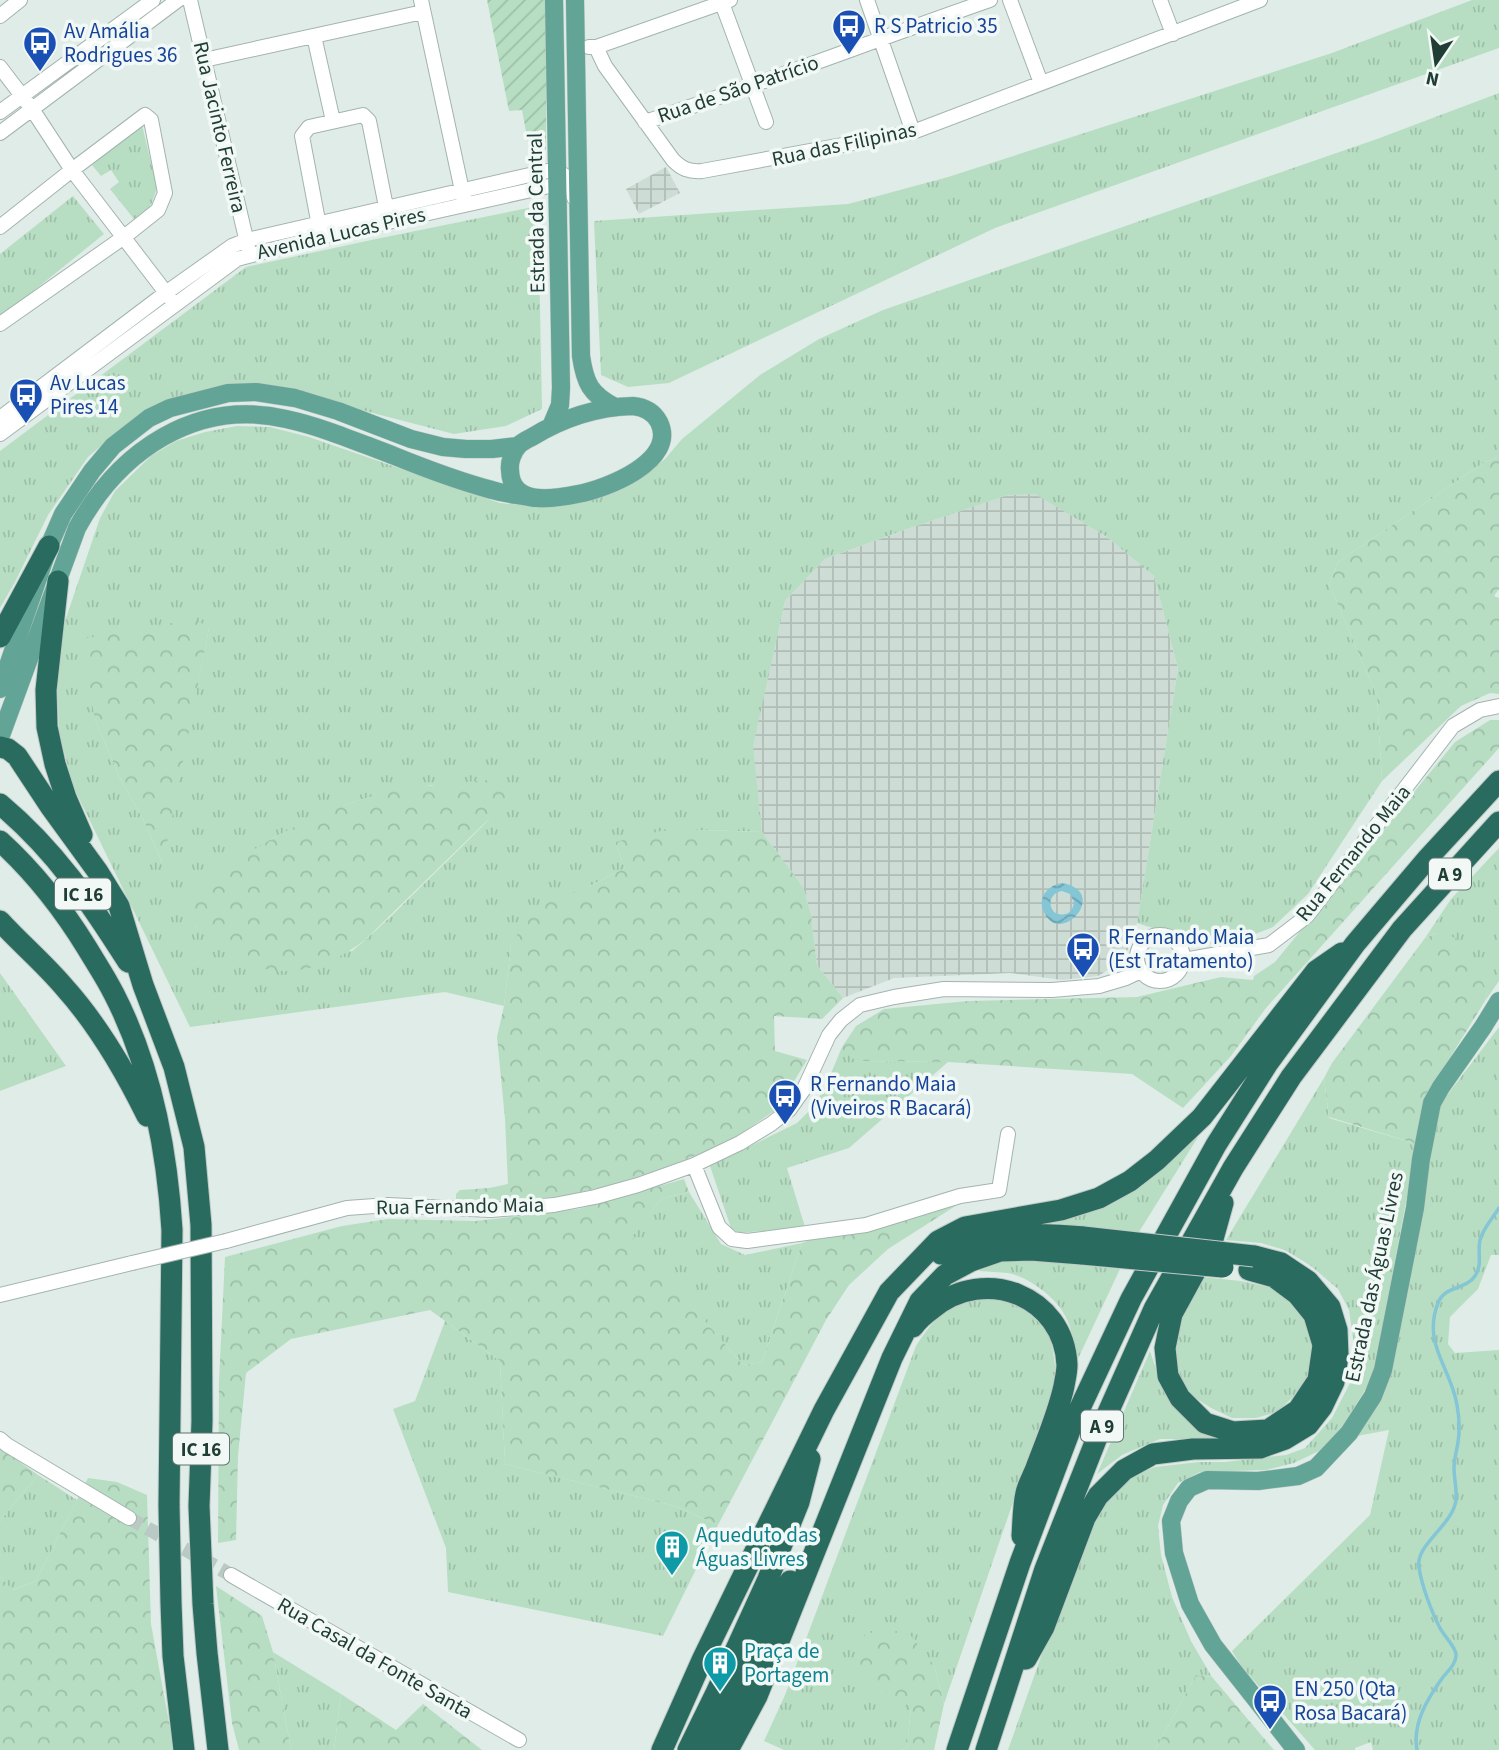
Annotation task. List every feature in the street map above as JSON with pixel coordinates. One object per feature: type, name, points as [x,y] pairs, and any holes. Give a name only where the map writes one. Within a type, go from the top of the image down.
[{"type":"highway","points":[[0,637],[49,547]]},
{"type":"highway","points":[[58,581],[46,690],[47,727],[66,798],[98,872]]},
{"type":"highway","points":[[0,747],[17,756],[119,906],[143,985]]},
{"type":"highway","name":"A 9","points":[[957,1750],[1020,1563],[1072,1425],[1131,1298],[1216,1145],[1268,1063],[1355,944],[1428,858],[1499,781]]},
{"type":"highway","name":"IC 16","points":[[5,808],[48,849],[91,904],[143,985],[174,1068],[194,1147],[201,1225],[202,1421],[199,1506],[202,1604],[218,1750]]},
{"type":"highway","name":"A 9","points":[[986,1750],[1045,1569],[1098,1435],[1154,1309],[1233,1168],[1291,1077],[1402,929],[1499,822]]},
{"type":"highway","name":"IC 16","points":[[1,841],[28,868],[70,920],[114,992],[133,1034],[146,1075],[164,1153],[172,1230],[169,1505],[171,1603],[173,1656],[184,1750]]},
{"type":"highway","points":[[4,928],[66,988],[102,1036],[131,1083],[164,1153]]},
{"type":"highway","points":[[662,1750],[703,1658],[824,1410],[889,1292],[938,1241],[965,1227],[1061,1210],[1098,1198],[1130,1181],[1157,1160],[1202,1117],[1316,971],[1355,944]]},
{"type":"highway","points":[[1233,1168],[1213,1239],[1172,1314],[1165,1348],[1168,1376],[1180,1398],[1205,1423],[1233,1432],[1268,1430],[1298,1410],[1318,1380],[1323,1345],[1314,1315],[1297,1294],[1251,1263]]},
{"type":"highway","points":[[913,1266],[967,1243],[1032,1233],[1083,1246],[1281,1264],[1308,1281],[1330,1307],[1337,1330],[1338,1356],[1334,1382],[1322,1407],[1308,1425],[1285,1439],[1261,1448],[1194,1449],[1153,1454],[1124,1470],[1098,1496],[1085,1518],[1044,1627],[1004,1697]]},
{"type":"highway","points":[[728,1750],[757,1696],[892,1358],[919,1301],[945,1275],[971,1261],[1000,1251],[1083,1246]]},
{"type":"highway","points":[[892,1358],[917,1322],[942,1301],[962,1292],[989,1287],[1015,1292],[1038,1306],[1055,1324],[1063,1343],[1067,1367],[1060,1402],[1026,1494],[1020,1563]]},
{"type":"highway","points":[[688,1750],[763,1591],[799,1502],[824,1410]]},
{"type":"highway","points":[[710,1750],[777,1607],[842,1483]]},
{"type":"main road","name":"Estrada da Central","points":[[552,424],[560,405],[561,388],[560,177],[554,0]]},
{"type":"main road","name":"Estrada da Central","points":[[575,0],[581,356],[583,372],[589,386],[601,400],[615,407]]},
{"type":"main road","points":[[555,48],[576,48]]},
{"type":"main road","points":[[0,689],[63,514],[92,471],[114,446],[149,418],[170,408],[228,393],[257,392],[295,398],[411,439],[443,447],[492,449],[518,446],[552,424],[615,407],[640,407],[649,410],[662,431],[658,450],[623,478],[586,492],[562,497],[534,498],[492,490],[331,431],[285,418],[251,414],[196,421],[174,430],[151,443],[128,462],[88,508],[78,528],[0,738]]},
{"type":"main road","points":[[518,446],[510,464],[511,478],[521,492],[534,498]]},
{"type":"main road","points":[[1483,1027],[1499,1001]]},
{"type":"main road","points":[[1483,1027],[1499,1008]]},
{"type":"main road","name":"Estrada das Águas Livres","points":[[1296,1750],[1213,1645],[1191,1604],[1174,1553],[1171,1521],[1179,1501],[1189,1488],[1207,1480],[1258,1481],[1298,1476],[1316,1468],[1349,1433],[1373,1396],[1382,1370],[1412,1222],[1432,1104],[1483,1027]]},
{"type":"street","points":[[0,16],[20,0]]},
{"type":"street","points":[[0,112],[153,0]]},
{"type":"street","points":[[0,133],[178,0]]},
{"type":"street","name":"Rua Jacinto Ferreira","points":[[190,0],[248,247]]},
{"type":"street","points":[[867,0],[914,132]]},
{"type":"street","name":"Rua de São Patrício","points":[[645,122],[990,0]]},
{"type":"street","points":[[1010,0],[1041,83]]},
{"type":"street","points":[[1160,0],[1173,34]]},
{"type":"street","name":"Rua das Filipinas","points":[[596,47],[605,66],[673,160],[693,172],[914,132],[1260,0]]},
{"type":"street","points":[[576,48],[596,47],[726,1],[751,86],[766,122]]},
{"type":"street","points":[[204,60],[314,36],[422,6],[464,198]]},
{"type":"street","points":[[314,36],[333,121]]},
{"type":"street","points":[[0,67],[32,109],[72,170],[171,298]]},
{"type":"street","points":[[0,227],[145,115],[151,120],[165,193],[158,210],[0,324]]},
{"type":"street","points":[[320,230],[302,136],[309,127],[333,121],[363,115],[369,121],[388,215]]},
{"type":"street","points":[[577,151],[560,177],[573,187],[579,223]]},
{"type":"street","name":"Avenida Lucas Pires","points":[[0,418],[171,298],[237,259],[248,247],[560,177]]},
{"type":"street","name":"Avenida Lucas Pires","points":[[0,434],[171,298]]},
{"type":"street","name":"Rua Fernando Maia","points":[[1184,960],[1269,945],[1307,916],[1453,726],[1480,710],[1499,706]]},
{"type":"street","points":[[1161,934],[1169,936],[1181,946],[1184,960],[1177,975],[1162,981],[1146,977],[1137,957],[1138,950],[1147,938],[1161,934]]},
{"type":"street","name":"Rua Fernando Maia","points":[[0,1295],[226,1241],[347,1208],[388,1205],[491,1210],[554,1205],[638,1185],[694,1165],[740,1143],[789,1110],[804,1089],[828,1035],[860,1005],[894,996],[944,989],[1052,990],[1099,986],[1141,971]]},
{"type":"street","points":[[694,1165],[719,1227],[732,1239],[747,1241],[866,1224],[960,1196],[999,1190],[1008,1134]]},
{"type":"street","points":[[0,1439],[129,1518]]},
{"type":"street","name":"Rua Casal da Fonte Santa","points":[[231,1575],[519,1740]]},
{"type":"shaded area","points":[[666,167],[680,193],[639,214],[626,189]]},
{"type":"shaded area","points":[[1035,493],[1107,537],[1154,576],[1178,669],[1137,923],[1124,960],[1098,976],[1062,980],[1010,973],[894,978],[843,998],[817,965],[811,914],[803,887],[762,832],[752,746],[785,601],[825,559],[1007,495]]},
{"type":"green space","points":[[487,0],[546,0],[546,149],[541,159],[532,164],[522,110],[509,111]]},
{"type":"green space","points":[[1472,0],[1499,0],[1499,48],[995,228],[669,383],[628,387],[601,375],[594,221],[848,204],[948,177],[1332,53]]},
{"type":"green space","points":[[1499,93],[1499,457],[1485,462],[1338,562],[1329,584],[1377,696],[1382,781],[1308,894],[1273,927],[1232,943],[1203,944],[1137,923],[1178,669],[1154,576],[1107,537],[1035,494],[1008,495],[825,559],[785,601],[753,746],[762,832],[703,830],[615,842],[625,868],[588,887],[511,945],[504,1006],[445,992],[190,1027],[73,786],[59,732],[57,683],[65,621],[100,518],[115,491],[151,456],[176,441],[205,432],[237,426],[270,427],[309,437],[500,503],[543,507],[587,501],[646,473],[665,459],[682,439],[760,375],[819,339],[883,310],[1377,139]],"holes":[[[209,628],[162,862],[143,819],[119,776],[95,719]],[[432,785],[509,794],[469,840],[352,951],[225,949],[195,926],[271,839],[353,802]]]},
{"type":"green space","points":[[142,125],[157,188],[150,208],[134,219],[110,189],[119,182],[111,170],[101,176],[92,165]]},
{"type":"green space","points":[[73,196],[104,234],[0,318],[0,254]]},
{"type":"green space","points":[[538,206],[542,409],[506,426],[454,434],[299,394],[259,387],[210,388],[163,403],[123,427],[88,457],[48,515],[0,608],[0,451],[246,267]]},
{"type":"green space","points":[[1499,457],[1499,589],[1494,596],[1499,598],[1499,694],[1490,693],[1461,706],[1382,781],[1377,696],[1329,584],[1338,562],[1485,462]]},
{"type":"green space","points":[[195,619],[209,628],[163,864],[143,819],[119,776],[95,719],[85,669],[86,638]]},
{"type":"green space","points":[[1490,720],[1499,720],[1499,748],[1266,1008],[1231,1056],[1183,1108],[1132,1074],[948,1062],[857,1061],[843,1052],[842,1047],[856,1026],[884,1009],[968,1001],[1137,997],[1221,977],[1253,980],[1254,976],[1275,962],[1455,742]]},
{"type":"green space","points":[[485,780],[504,782],[509,794],[497,811],[367,938],[331,961],[290,971],[254,966],[221,947],[187,915],[184,905],[208,880],[269,840],[320,815],[355,801],[387,793]]},
{"type":"green space","points":[[661,831],[762,832],[803,887],[811,914],[817,965],[843,998],[822,1019],[774,1016],[775,1051],[807,1060],[777,1109],[732,1140],[675,1164],[616,1184],[563,1196],[510,1201],[456,1199],[460,1190],[508,1184],[497,1037],[504,1006],[511,945],[534,907],[588,887],[625,868],[615,842]]},
{"type":"green space","points":[[1499,848],[1499,981],[1485,1001],[1487,990],[1437,933],[1425,938],[1451,899]]},
{"type":"green space","points":[[1437,933],[1456,938],[1487,990],[1485,1001],[1428,1093],[1417,1144],[1329,1117],[1324,1078],[1332,1063],[1425,938]]},
{"type":"green space","points":[[0,973],[66,1066],[0,1091]]},
{"type":"green space","points":[[1499,1027],[1499,1255],[1491,1255],[1478,1289],[1450,1317],[1448,1344],[1455,1353],[1499,1350],[1499,1750],[1373,1750],[1371,1742],[1355,1750],[1315,1750],[1242,1667],[1232,1651],[1370,1515],[1389,1430],[1357,1436],[1383,1394],[1435,1111]]},
{"type":"green space","points":[[842,1047],[857,1061],[948,1062],[849,1148],[787,1168],[805,1227],[739,1233],[731,1228],[710,1166],[797,1123],[824,1090]]},
{"type":"green space","points":[[1324,1078],[1329,1118],[1417,1144],[1373,1377],[1344,1424],[1323,1449],[1294,1463],[1266,1470],[1200,1472],[1178,1483],[1163,1505],[1158,1526],[1161,1555],[1172,1597],[1191,1641],[1212,1677],[1196,1675],[1155,1750],[1008,1750],[1043,1651],[1102,1504],[1132,1476],[1155,1467],[1286,1455],[1305,1448],[1332,1418],[1351,1381],[1355,1351],[1349,1310],[1338,1289],[1311,1266],[1285,1250],[1261,1243],[1226,1240]]},
{"type":"green space","points":[[1198,1137],[1139,1232],[1051,1223],[1050,1218],[1186,1141]]},
{"type":"green space","points":[[684,1179],[689,1192],[661,1199],[632,1237],[743,1365],[762,1362],[802,1243],[866,1232],[957,1205],[888,1249],[849,1285],[826,1320],[718,1525],[675,1506],[505,1464],[500,1361],[430,1310],[291,1339],[246,1373],[238,1456],[236,1540],[218,1543],[219,1381],[225,1257],[342,1226],[388,1219],[476,1221],[578,1209]]},
{"type":"green space","points":[[689,1192],[721,1244],[745,1255],[802,1243],[762,1362],[743,1365],[631,1237],[661,1199]]},
{"type":"green space","points":[[1015,1259],[1120,1269],[1076,1363],[1071,1329],[1062,1311],[1048,1295],[1023,1278],[1008,1273],[980,1271],[978,1265]]},
{"type":"green space","points":[[1201,1277],[1273,1288],[1301,1309],[1314,1338],[1309,1376],[1277,1412],[1256,1418],[1232,1418],[1191,1395],[1181,1378],[1175,1358],[1174,1333]]},
{"type":"green space","points":[[995,1296],[1019,1303],[1034,1314],[1050,1333],[1057,1378],[944,1704],[934,1665],[911,1707],[907,1748],[784,1750],[764,1741],[785,1695],[916,1346],[946,1310],[972,1298]]},
{"type":"green space","points":[[445,1321],[500,1361],[505,1464],[675,1506],[718,1525],[663,1636],[448,1592],[446,1548],[393,1409],[415,1401]]},
{"type":"green space","points":[[1150,1351],[1158,1375],[1212,1434],[1210,1439],[1160,1439],[1122,1455],[1097,1474]]},
{"type":"green space","points":[[0,1448],[38,1475],[0,1521]]},
{"type":"green space","points":[[38,1475],[77,1500],[36,1581],[12,1590],[0,1577],[0,1521]]},
{"type":"green space","points":[[88,1478],[117,1482],[147,1495],[151,1624],[174,1750],[0,1750],[0,1577],[13,1590],[36,1581]]},
{"type":"green space","points":[[216,1586],[262,1616],[273,1652],[291,1750],[239,1750],[232,1723]]},
{"type":"green space","points":[[884,1627],[911,1636],[934,1665],[944,1704],[934,1750],[901,1750],[907,1748],[911,1707],[857,1674],[865,1633]]},
{"type":"green space","points":[[273,1652],[341,1694],[334,1750],[291,1750]]},
{"type":"green space","points":[[1196,1675],[1212,1677],[1274,1750],[1155,1750]]},
{"type":"green space","points":[[341,1694],[396,1730],[423,1704],[482,1750],[334,1750]]},
{"type":"water","points":[[1057,884],[1076,888],[1082,897],[1082,906],[1077,915],[1059,924],[1050,921],[1042,905],[1043,896]],"holes":[[[1062,891],[1070,894],[1074,902],[1070,912],[1061,915],[1054,912],[1051,905],[1053,896]]]},
{"type":"waterway","points":[[1417,1750],[1417,1730],[1422,1711],[1456,1657],[1454,1648],[1430,1607],[1419,1567],[1423,1551],[1448,1518],[1456,1500],[1454,1461],[1459,1437],[1458,1414],[1454,1392],[1435,1344],[1434,1318],[1441,1297],[1475,1276],[1479,1267],[1481,1236],[1499,1208]]},
{"type":"tunnel","points":[[129,1518],[231,1575]]},
{"type":"place","name":"R S Patricio 35","points":[[849,56]]},
{"type":"place","name":"Av Amália Rodrigues 36","points":[[40,73]]},
{"type":"place","name":"Av Lucas Pires 14","points":[[26,425]]},
{"type":"place","name":"R Fernando Maia (Est Tratamento)","points":[[1083,979]]},
{"type":"place","name":"R Fernando Maia (Viveiros R Bacará)","points":[[785,1126]]},
{"type":"place","name":"Aqueduto das Águas Livres","points":[[672,1577]]},
{"type":"place","name":"Praça de Portagem","points":[[720,1693]]},
{"type":"place","name":"EN 250 (Qta Rosa Bacará)","points":[[1270,1731]]}]
